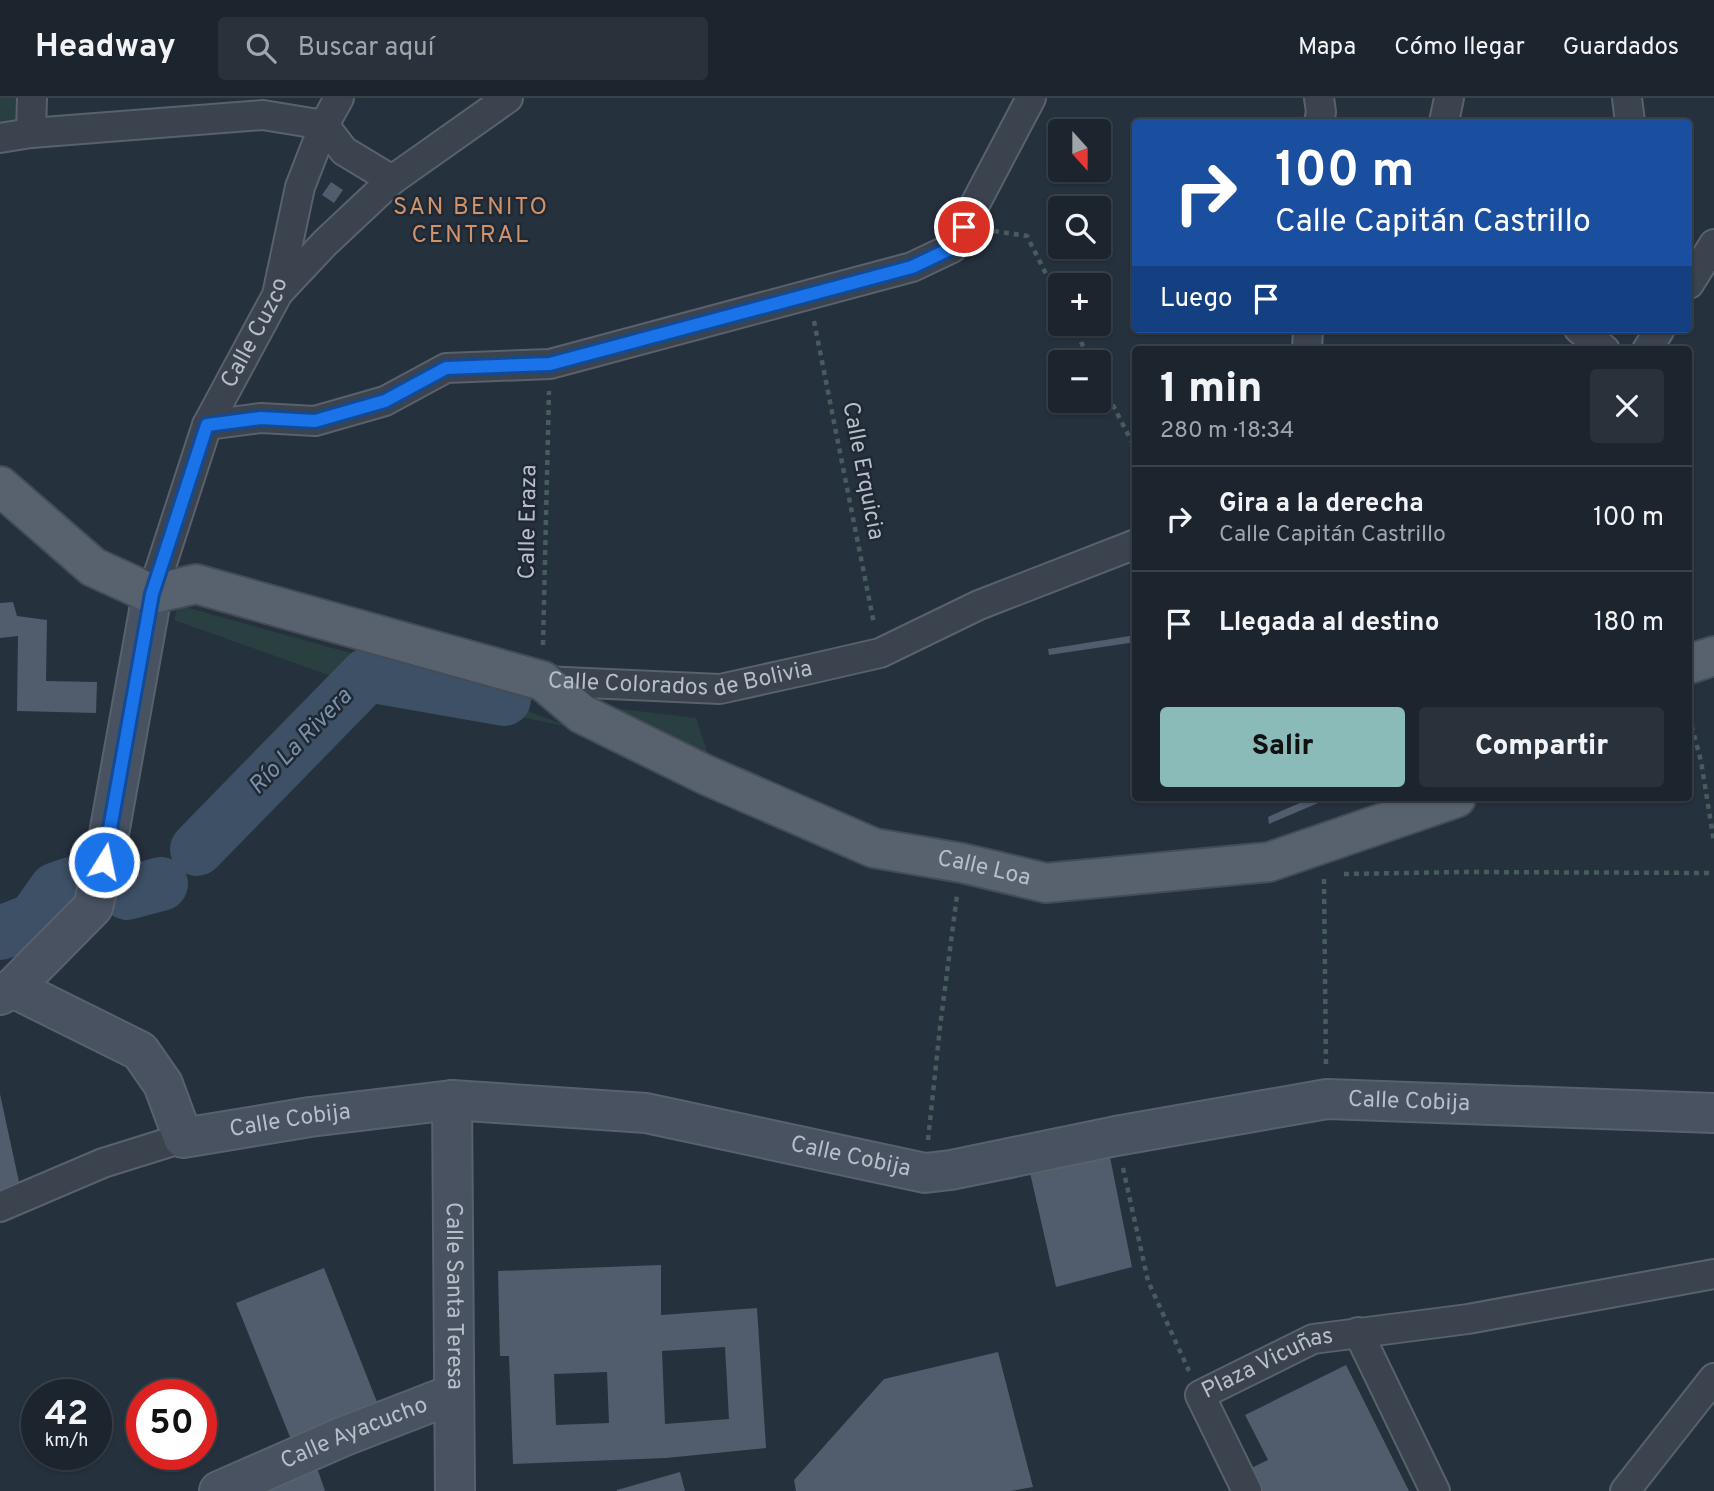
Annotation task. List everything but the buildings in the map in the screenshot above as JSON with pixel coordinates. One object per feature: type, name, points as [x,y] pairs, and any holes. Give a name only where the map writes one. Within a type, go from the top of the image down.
[{"type":"main road","points":[[0,486],[93,567],[152,594]]},
{"type":"main road","name":"Calle Colorados de Bolivia","points":[[152,594],[196,584],[543,681]]},
{"type":"main road","name":"Calle Cuzco","points":[[7,991],[93,908],[104,862],[152,594]]},
{"type":"main road","points":[[1692,663],[1714,656]]},
{"type":"main road","name":"Calle Loa","points":[[543,681],[582,714],[706,775],[874,848],[961,863],[1046,883],[1269,862],[1448,801]]},
{"type":"main road","points":[[7,991],[140,1051],[163,1084],[183,1138]]},
{"type":"main road","name":"Calle Cobija","points":[[183,1138],[310,1116],[452,1100],[646,1113],[925,1172],[951,1170],[1116,1136],[1327,1099],[1714,1113]]},
{"type":"main road","name":"Calle Santa Teresa","points":[[452,1100],[455,1491]]},
{"type":"main road","name":"Calle Ayacucho","points":[[219,1491],[342,1437],[453,1395]]},
{"type":"street","points":[[31,133],[32,98]]},
{"type":"street","name":"Calle Cuzco","points":[[152,594],[207,425],[276,295],[300,187],[324,125],[339,98]]},
{"type":"street","points":[[276,295],[325,243],[392,180],[508,98]]},
{"type":"street","points":[[207,425],[261,418],[315,421],[385,401],[446,368],[550,364],[912,267],[952,248],[1031,98]]},
{"type":"street","points":[[1318,98],[1321,112],[1319,119]]},
{"type":"street","points":[[1445,119],[1449,98]]},
{"type":"street","points":[[1627,98],[1630,119]]},
{"type":"street","points":[[0,138],[31,133],[264,115],[324,125],[344,151],[392,180]]},
{"type":"street","points":[[1692,279],[1714,244]]},
{"type":"street","points":[[1584,333],[1600,346]]},
{"type":"street","name":"Calle Colorados de Bolivia","points":[[543,681],[720,689],[880,653],[979,605],[1132,546]]},
{"type":"street","name":"Calle Cobija","points":[[0,1207],[103,1163],[183,1138]]},
{"type":"street","name":"Plaza Vicuñas","points":[[1247,1491],[1200,1395],[1313,1339],[1468,1318],[1714,1274]]},
{"type":"street","points":[[1357,1332],[1435,1491]]},
{"type":"street","points":[[1625,1491],[1714,1378]]},
{"type":"path","points":[[964,227],[1027,236],[1048,278]]},
{"type":"path","name":"Calle Erquicia","points":[[809,295],[880,653]]},
{"type":"path","name":"Calle Eraza","points":[[543,681],[550,364]]},
{"type":"path","points":[[1111,401],[1132,442]]},
{"type":"path","points":[[1692,727],[1701,761],[1714,842]]},
{"type":"path","points":[[925,1172],[941,1015],[961,863]]},
{"type":"path","points":[[1337,874],[1714,873]]},
{"type":"path","points":[[1324,875],[1327,1099]]},
{"type":"path","points":[[1116,1136],[1148,1281],[1200,1395]]},
{"type":"green space","points":[[0,98],[36,98],[37,123],[0,124]]},
{"type":"green space","points":[[178,605],[426,671],[569,727],[459,704],[379,693],[174,620]]},
{"type":"green space","points":[[613,708],[696,718],[710,760]]},
{"type":"waterway","name":"Río La Rivera","points":[[197,849],[367,675],[504,699]]},
{"type":"waterway","name":"Río La Rivera","points":[[0,933],[34,920],[56,889],[71,884]]},
{"type":"waterway","name":"Río La Rivera","points":[[127,893],[161,884]]},
{"type":"district","name":"SAN BENITO CENTRAL","points":[[471,222]]},
{"type":"route","points":[[104,862],[152,594],[207,425],[261,418],[315,421],[385,401],[446,368],[550,364],[912,267],[952,248],[964,227]]}]
